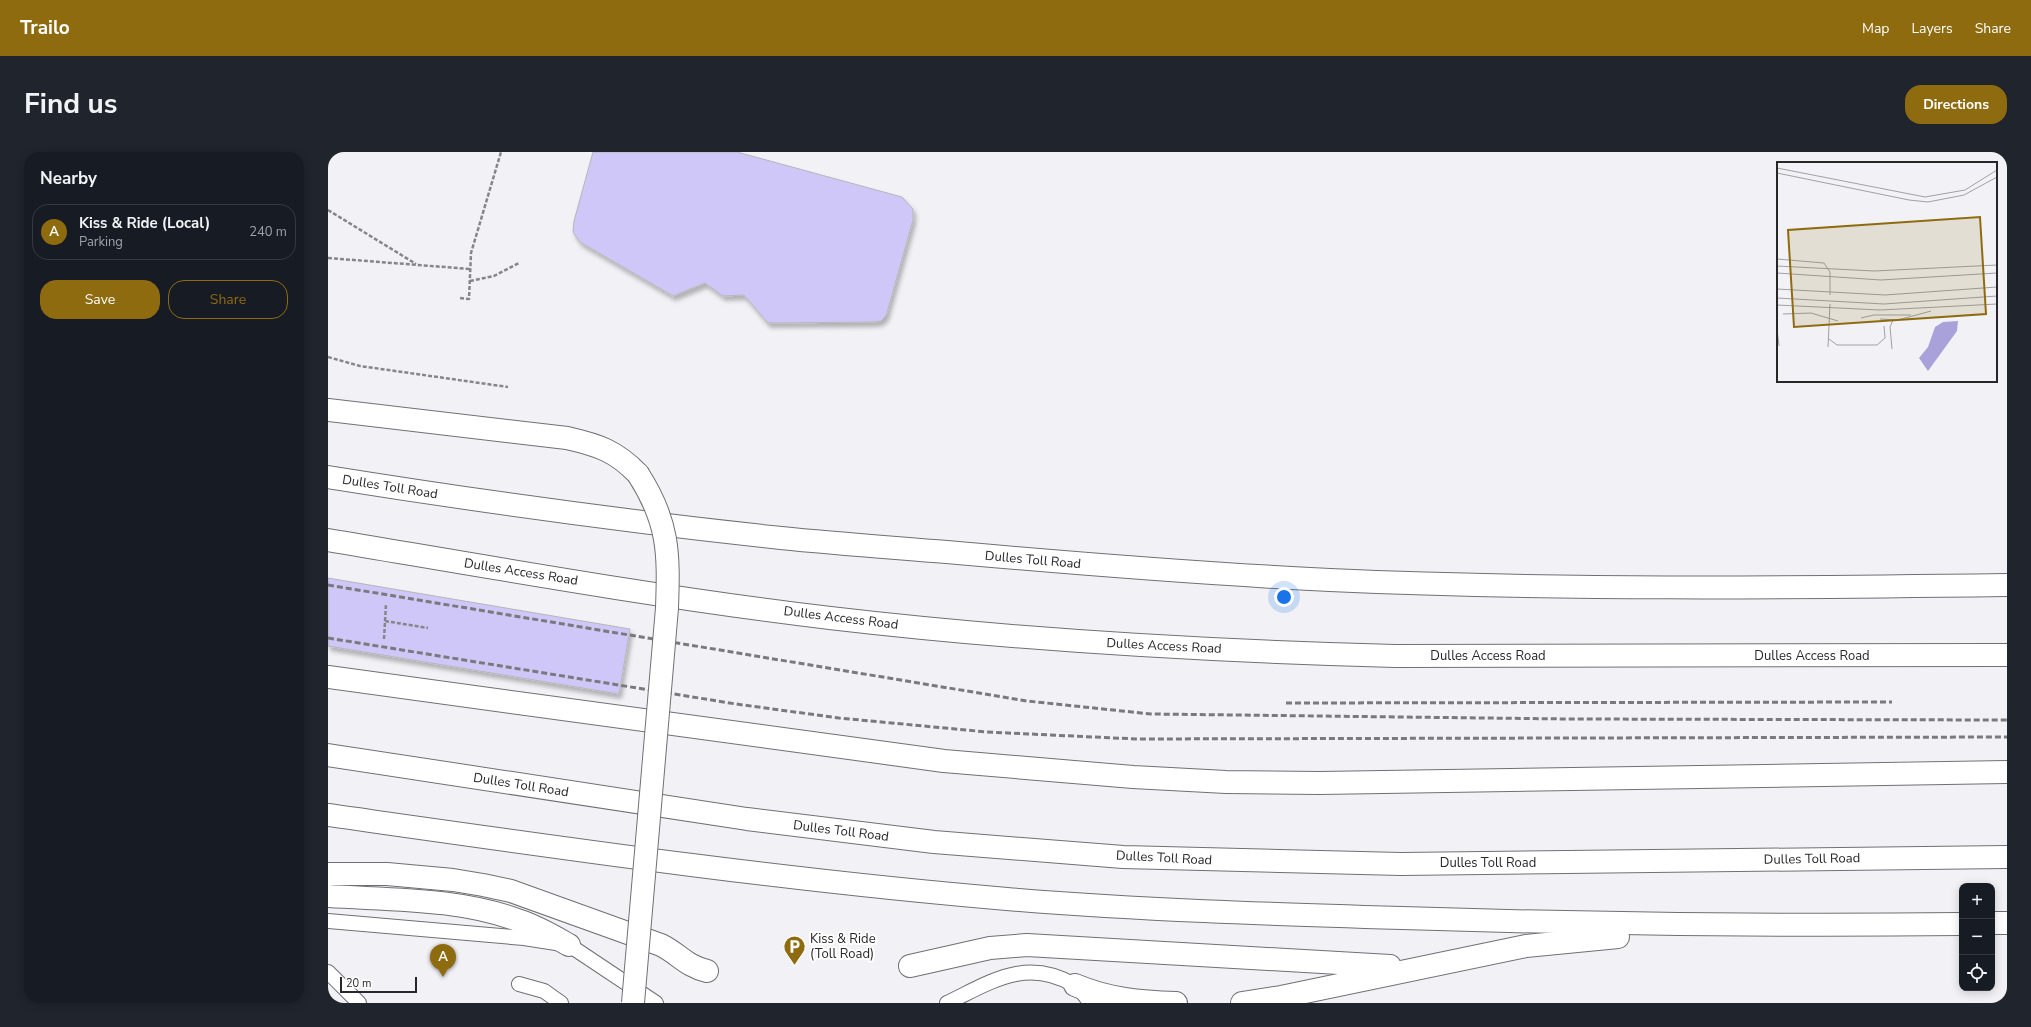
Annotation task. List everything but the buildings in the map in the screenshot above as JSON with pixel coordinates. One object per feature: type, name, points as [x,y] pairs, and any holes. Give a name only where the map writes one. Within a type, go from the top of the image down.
[{"type":"highway","points":[[328,410],[567,438],[590,443],[625,460],[638,474],[657,507],[664,528],[668,563],[667,608],[633,1003]]},
{"type":"highway","name":"Dulles Toll Road","points":[[328,477],[498,503],[752,534],[1061,563],[1332,580],[1527,585],[1799,588],[2007,585]]},
{"type":"highway","name":"Dulles Access Road","points":[[328,540],[640,592],[734,606],[900,625],[1112,644],[1395,656],[2007,655]]},
{"type":"highway","points":[[328,677],[854,750],[990,766],[1133,777],[1226,782],[1328,783],[2007,772]]},
{"type":"highway","name":"Dulles Toll Road","points":[[328,755],[747,819],[934,842],[1123,857],[1401,864],[2007,857]]},
{"type":"highway","points":[[328,815],[712,867],[873,886],[1016,900],[1161,910],[1605,924],[1751,926],[1959,924]]},
{"type":"highway","points":[[328,874],[374,874],[427,877],[483,885],[511,891],[661,944],[673,950],[690,965],[707,971]]},
{"type":"highway","points":[[328,896],[451,905],[475,909],[519,920],[540,928],[569,944]]},
{"type":"highway","points":[[1995,923],[2007,923]]},
{"type":"highway","points":[[1242,1003],[1281,997],[1499,951],[1557,942],[1751,926]]},
{"type":"highway","points":[[910,966],[990,948],[1008,945],[1027,945],[1418,968]]},
{"type":"highway","points":[[1075,985],[1091,992],[1119,998],[1176,1003]]},
{"type":"lane","points":[[328,921],[524,938],[569,944],[656,1003]]},
{"type":"lane","points":[[328,972],[359,1003]]},
{"type":"lane","points":[[947,1003],[1000,978],[1023,972],[1050,975],[1075,985],[1090,1003]]},
{"type":"lane","points":[[519,984],[544,991],[561,1003]]},
{"type":"path","points":[[460,298],[469,299],[471,253],[501,152]]},
{"type":"path","points":[[328,210],[418,264]]},
{"type":"path","points":[[328,258],[470,268]]},
{"type":"path","points":[[470,281],[494,276],[519,263]]},
{"type":"path","points":[[328,357],[360,366],[508,387]]},
{"type":"path","points":[[384,639],[386,604]]},
{"type":"path","points":[[385,621],[428,628]]},
{"type":"railway","points":[[328,585],[1027,701],[1151,714],[1569,719],[2007,720]]},
{"type":"railway","points":[[328,638],[736,704],[839,718],[987,732],[1136,739],[2007,737]]},
{"type":"railway","points":[[1286,703],[1892,702]]},
{"type":"place","name":"Kiss & Ride (Toll Road)","points":[[794,966]]},
{"type":"place","name":"Kiss & Ride (Local)","points":[[443,977]]}]
